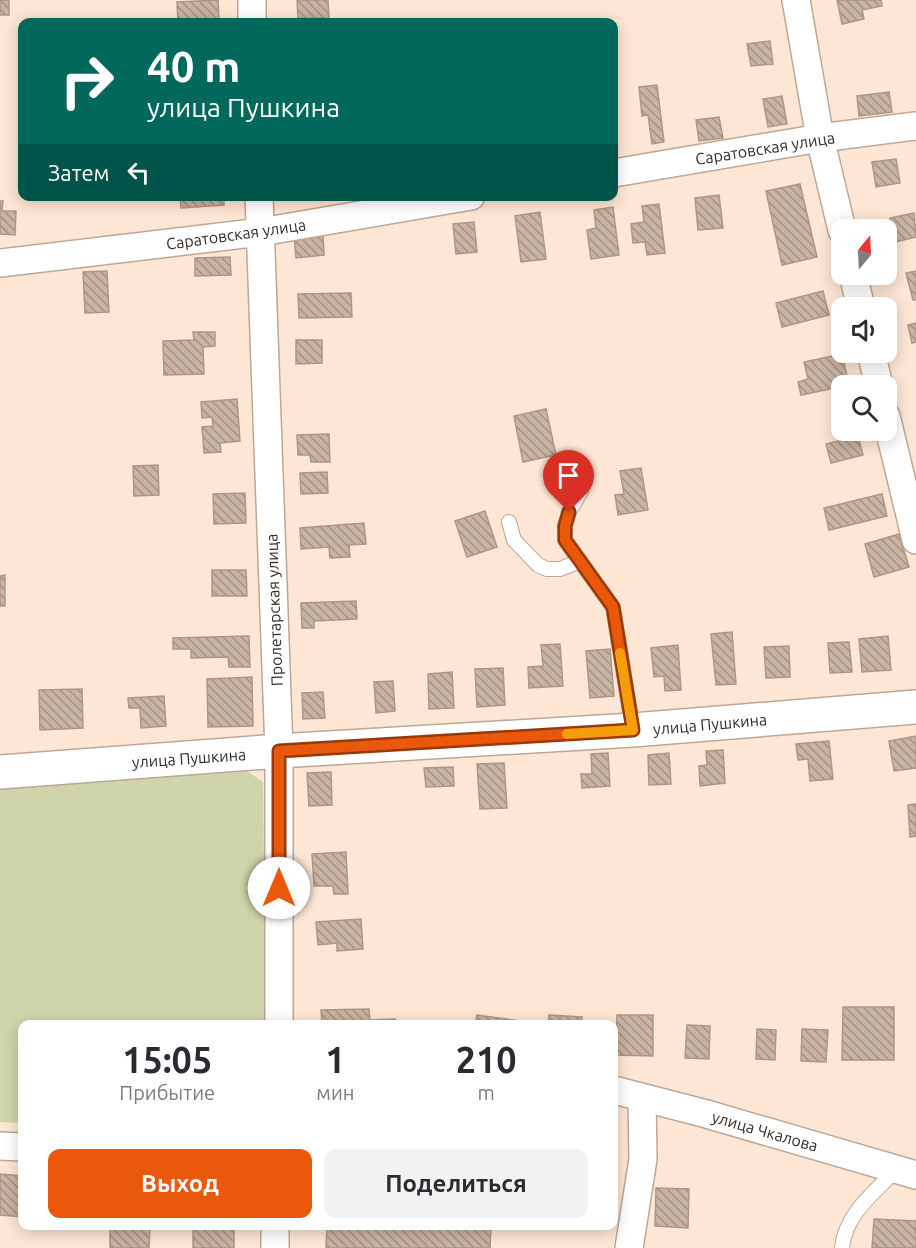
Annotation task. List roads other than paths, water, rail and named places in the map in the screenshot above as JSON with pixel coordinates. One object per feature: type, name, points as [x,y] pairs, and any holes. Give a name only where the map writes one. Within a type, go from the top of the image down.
[{"type":"street","points":[[252,0],[252,18]]},
{"type":"street","points":[[796,0],[820,138],[839,219]]},
{"type":"street","name":"Саратовская улица","points":[[618,172],[820,138],[916,126]]},
{"type":"street","name":"Пролетарская улица","points":[[259,201],[279,751],[279,1020]]},
{"type":"street","name":"Саратовская улица","points":[[0,263],[261,232],[442,201]]},
{"type":"street","points":[[892,441],[916,540]]},
{"type":"street","name":"улица Пушкина","points":[[0,772],[279,751],[633,730],[916,707]]},
{"type":"street","name":"улица Чкалова","points":[[618,1091],[907,1172]]},
{"type":"street","points":[[629,1248],[640,1190],[643,1159],[642,1098]]},
{"type":"street","points":[[0,1146],[18,1147]]},
{"type":"street","points":[[275,1230],[275,1248]]},
{"type":"lane","points":[[581,491],[569,512],[565,526],[565,540],[613,607],[633,730]]},
{"type":"lane","points":[[509,522],[514,540],[538,566],[560,569],[580,561]]},
{"type":"lane","points":[[842,1248],[846,1228],[852,1217],[907,1172]]}]
